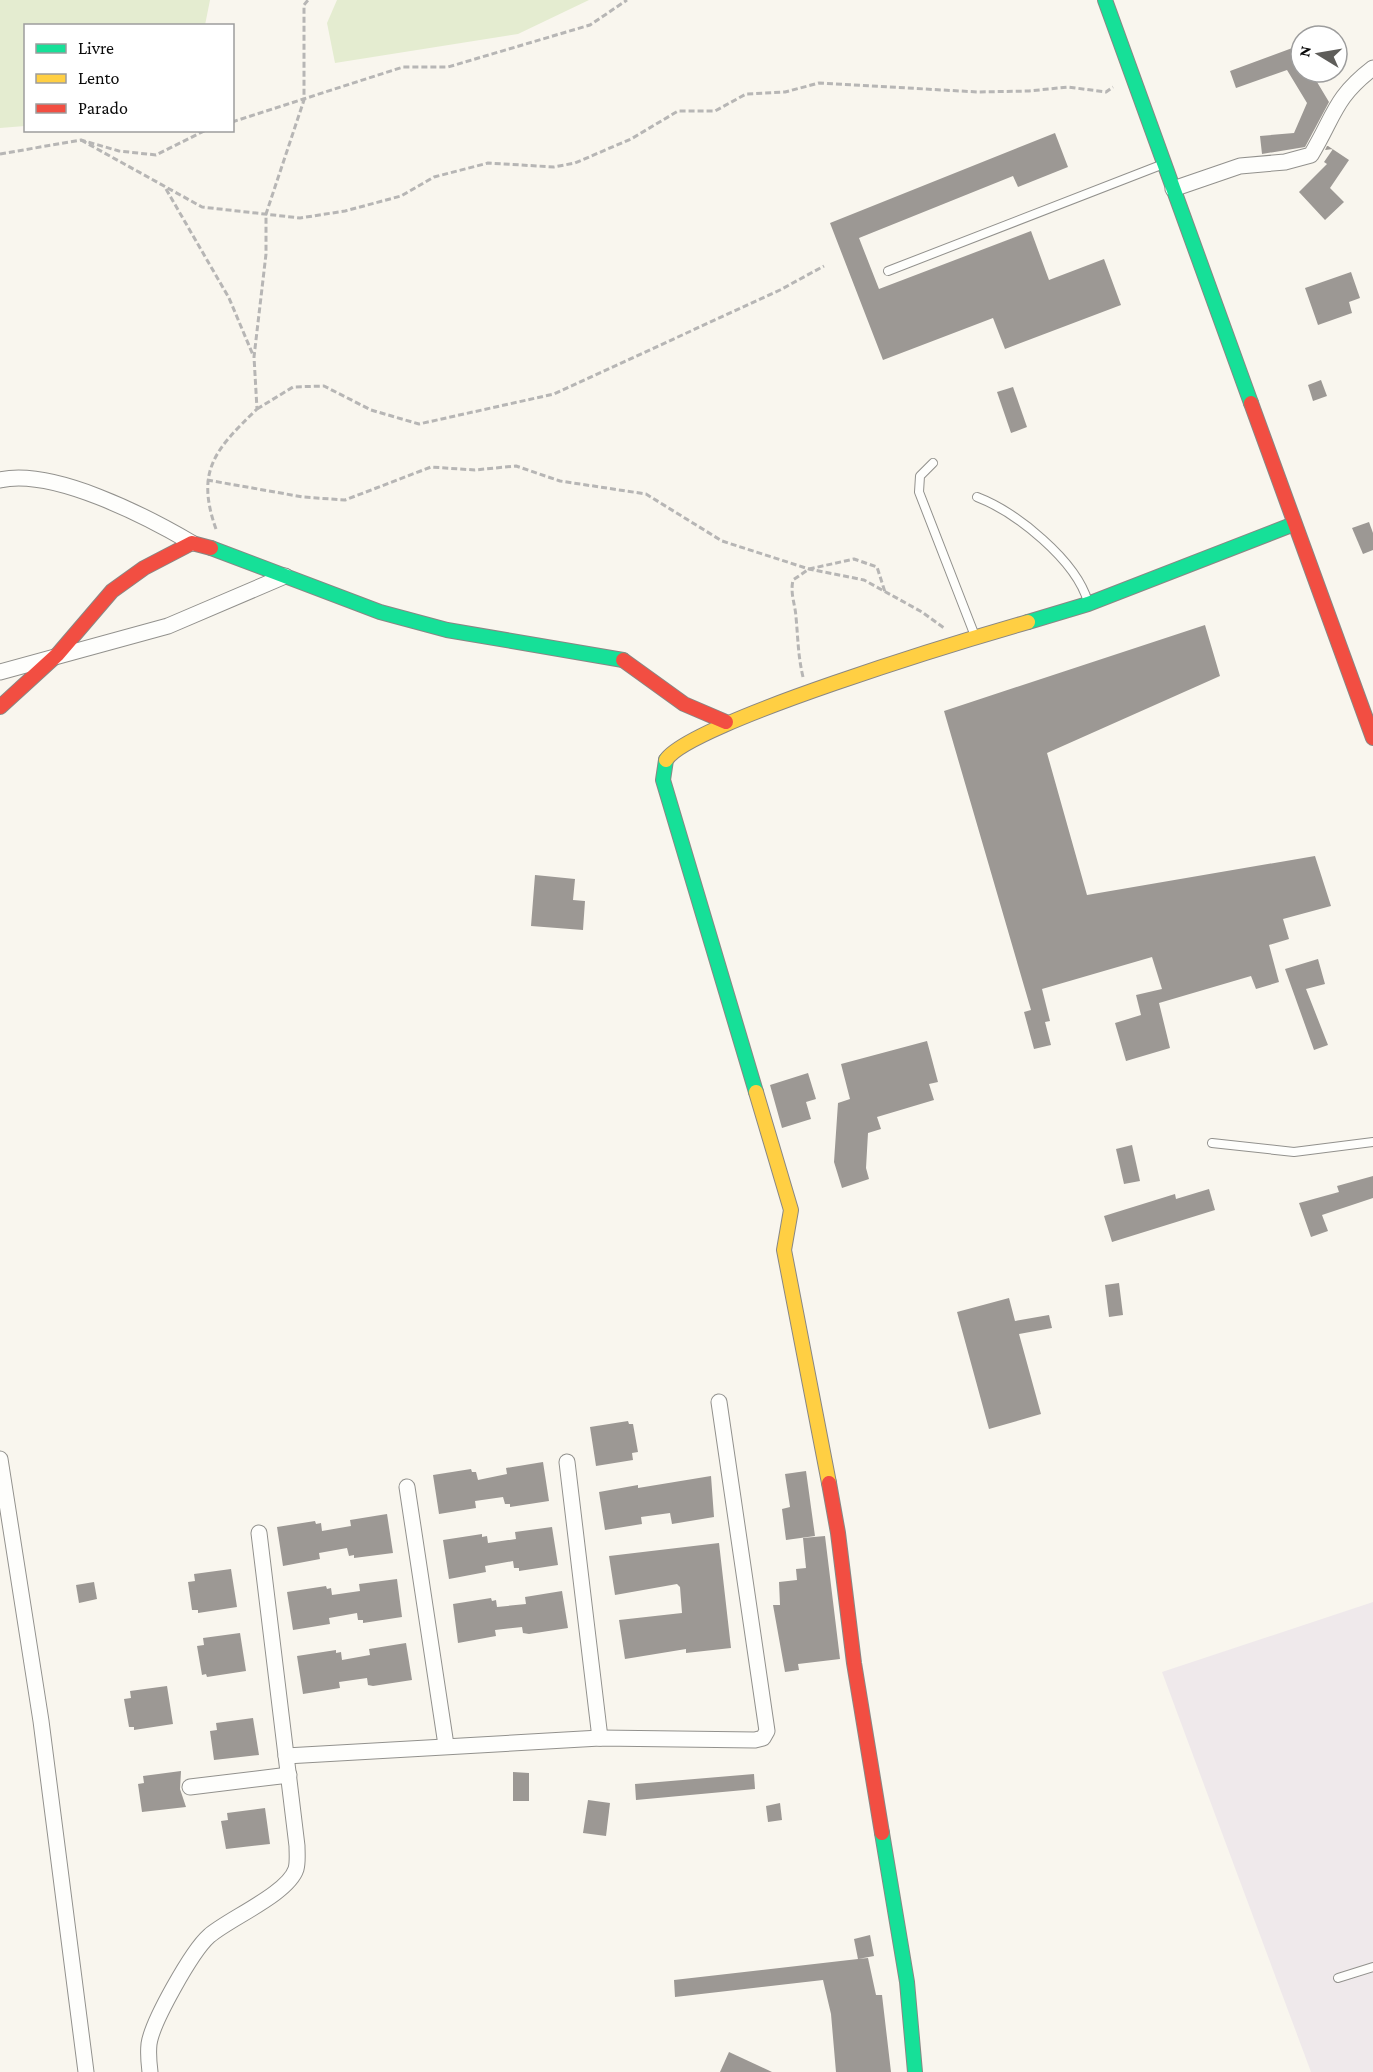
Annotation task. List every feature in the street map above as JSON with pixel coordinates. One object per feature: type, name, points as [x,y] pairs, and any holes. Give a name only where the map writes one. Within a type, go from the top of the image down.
[{"type":"main road","points":[[1105,0],[1373,738]]},
{"type":"main road","points":[[915,2072],[907,1982],[854,1663],[838,1533],[784,1250],[791,1210],[663,780],[663,765],[674,748],[693,741],[726,722],[962,641],[1088,604],[1294,524]]},
{"type":"main road","points":[[0,707],[58,654],[112,591],[144,568],[192,543],[223,551],[380,612],[447,630],[624,660],[684,704],[726,722]]},
{"type":"street","points":[[1173,189],[1240,166],[1285,162],[1311,155],[1336,104],[1350,86],[1373,68]]},
{"type":"street","points":[[0,480],[52,482],[151,519],[192,543]]},
{"type":"street","points":[[0,672],[58,654],[168,626],[285,576]]},
{"type":"street","points":[[286,1756],[446,1745],[600,1738],[755,1740],[763,1738],[767,1731],[719,1402]]},
{"type":"street","points":[[0,1459],[41,1721],[86,2072]]},
{"type":"street","points":[[567,1462],[600,1738]]},
{"type":"street","points":[[407,1487],[446,1745]]},
{"type":"street","points":[[150,2072],[149,2043],[157,2019],[193,1956],[209,1936],[238,1919],[282,1886],[296,1870],[297,1846],[259,1533]]},
{"type":"street","points":[[190,1787],[289,1775]]},
{"type":"lane","points":[[888,271],[1164,164]]},
{"type":"lane","points":[[933,463],[920,476],[920,492],[976,637]]},
{"type":"lane","points":[[976,497],[994,504],[1057,554],[1084,591],[1088,604]]},
{"type":"lane","points":[[1212,1143],[1294,1152],[1373,1142]]},
{"type":"lane","points":[[1338,1978],[1373,1967]]},
{"type":"path","points":[[256,409],[254,357],[266,254],[266,214],[304,100],[304,5],[308,0]]},
{"type":"path","points":[[234,121],[403,67],[448,66],[590,25],[627,0]]},
{"type":"path","points":[[81,140],[202,207],[300,218],[345,212],[401,196],[434,177],[489,163],[554,167],[575,163],[631,139],[678,111],[715,111],[746,94],[785,93],[819,83],[978,92],[1029,91],[1068,87],[1106,92],[1132,75]]},
{"type":"path","points":[[0,154],[81,140],[119,151],[156,155],[202,132]]},
{"type":"path","points":[[165,187],[178,214],[230,298],[254,357]]},
{"type":"path","points":[[223,551],[208,506],[207,480],[222,443],[256,409],[293,387],[324,386],[371,410],[419,424],[554,394],[780,290],[824,266]]},
{"type":"path","points":[[207,480],[303,497],[345,500],[430,467],[475,470],[516,466],[560,482],[646,494],[722,541],[809,569],[864,580],[922,612],[962,641]]},
{"type":"path","points":[[807,693],[796,649],[796,615],[790,594],[793,580],[809,569],[854,559],[877,567],[886,593]]},
{"type":"shaded area","points":[[1373,1602],[1373,2072],[1311,2072],[1162,1672]]},
{"type":"green space","points":[[0,0],[210,0],[205,24],[24,24],[24,126],[0,128]]},
{"type":"green space","points":[[337,0],[589,0],[518,34],[335,63],[327,23]]},
{"type":"building","points":[[1289,49],[1289,73],[1287,70],[1236,88],[1230,71]]},
{"type":"building","points":[[1295,84],[1318,84],[1329,102],[1305,147],[1262,154],[1260,136],[1294,133],[1307,103]]},
{"type":"building","points":[[1055,133],[1068,167],[1018,187],[1013,176],[859,238],[879,289],[1031,231],[1049,280],[1104,259],[1121,305],[1005,349],[993,318],[883,360],[830,223]]},
{"type":"building","points":[[1333,149],[1349,160],[1330,188],[1344,202],[1325,220],[1299,192],[1327,164],[1324,162]]},
{"type":"building","points":[[1351,272],[1360,298],[1349,302],[1352,313],[1318,325],[1305,288]]},
{"type":"building","points":[[1321,380],[1327,396],[1313,401],[1308,385]]},
{"type":"building","points":[[1013,387],[1027,427],[1011,433],[997,392]]},
{"type":"building","points":[[1369,522],[1373,533],[1373,550],[1363,554],[1352,528]]},
{"type":"building","points":[[1205,625],[1220,676],[1047,753],[1087,895],[1315,856],[1331,906],[1283,919],[1289,939],[1269,945],[1279,982],[1256,989],[1251,976],[1159,1003],[1170,1048],[1126,1061],[1115,1023],[1141,1015],[1136,995],[1162,989],[1152,957],[1042,989],[1050,1021],[1045,1022],[1051,1045],[1034,1049],[1024,1012],[1031,1010],[944,711]]},
{"type":"building","points":[[535,875],[575,879],[573,900],[585,901],[583,930],[531,926]]},
{"type":"building","points":[[1318,959],[1325,984],[1306,989],[1328,1045],[1314,1050],[1285,969]]},
{"type":"building","points":[[927,1041],[938,1082],[929,1084],[934,1100],[877,1117],[881,1129],[868,1133],[866,1168],[869,1179],[842,1188],[834,1162],[838,1103],[850,1099],[841,1064]]},
{"type":"building","points":[[808,1073],[816,1099],[806,1102],[811,1119],[782,1128],[770,1085]]},
{"type":"building","points":[[1132,1145],[1140,1181],[1124,1184],[1116,1149]]},
{"type":"building","points":[[1373,1176],[1373,1198],[1322,1215],[1328,1231],[1311,1237],[1299,1203],[1339,1192],[1337,1186]]},
{"type":"building","points":[[1209,1189],[1215,1210],[1112,1242],[1104,1216],[1175,1194],[1176,1199]]},
{"type":"building","points":[[1119,1283],[1123,1315],[1109,1317],[1105,1285]]},
{"type":"building","points":[[1009,1298],[1015,1321],[1049,1315],[1052,1328],[1019,1334],[1041,1414],[989,1429],[957,1312]]},
{"type":"building","points":[[628,1421],[629,1424],[633,1424],[638,1452],[632,1453],[633,1460],[596,1466],[590,1427]]},
{"type":"building","points":[[543,1462],[549,1501],[510,1507],[510,1504],[505,1504],[503,1497],[475,1501],[476,1508],[439,1514],[433,1475],[471,1469],[472,1472],[476,1472],[478,1480],[507,1474],[506,1468]]},
{"type":"building","points":[[806,1471],[815,1536],[786,1540],[782,1509],[790,1507],[785,1474]]},
{"type":"building","points":[[711,1476],[714,1517],[672,1524],[670,1513],[641,1517],[642,1524],[605,1530],[599,1492]]},
{"type":"building","points":[[387,1514],[393,1553],[354,1558],[354,1555],[349,1556],[347,1548],[319,1553],[320,1559],[283,1566],[277,1527],[315,1521],[316,1524],[321,1523],[322,1531],[351,1526],[350,1520]]},
{"type":"building","points":[[552,1527],[558,1565],[519,1571],[519,1568],[514,1568],[513,1561],[485,1566],[486,1572],[449,1579],[443,1540],[482,1534],[482,1537],[487,1536],[488,1543],[516,1539],[515,1532]]},
{"type":"building","points":[[825,1536],[840,1659],[798,1664],[799,1670],[785,1672],[773,1605],[780,1605],[779,1582],[797,1580],[796,1569],[806,1568],[803,1538]]},
{"type":"building","points":[[719,1543],[731,1648],[686,1653],[686,1649],[625,1659],[619,1620],[682,1613],[680,1587],[677,1584],[615,1595],[609,1556]]},
{"type":"building","points":[[231,1569],[237,1607],[198,1613],[198,1610],[192,1610],[188,1582],[195,1581],[194,1574]]},
{"type":"building","points":[[397,1579],[402,1617],[363,1623],[363,1620],[358,1620],[357,1613],[329,1618],[330,1624],[293,1630],[287,1592],[326,1586],[327,1589],[331,1588],[332,1595],[360,1591],[359,1584]]},
{"type":"building","points":[[94,1582],[97,1599],[79,1603],[76,1585]]},
{"type":"building","points":[[562,1591],[568,1628],[529,1634],[523,1633],[522,1627],[495,1630],[496,1636],[458,1643],[453,1604],[491,1598],[492,1601],[496,1600],[497,1607],[526,1604],[525,1597]]},
{"type":"building","points":[[240,1633],[246,1671],[207,1677],[206,1674],[202,1675],[197,1646],[204,1645],[203,1638]]},
{"type":"building","points":[[406,1643],[412,1680],[373,1686],[368,1685],[367,1678],[339,1682],[340,1688],[303,1694],[297,1656],[336,1650],[336,1653],[341,1652],[342,1660],[370,1655],[369,1649]]},
{"type":"building","points":[[167,1686],[173,1724],[134,1730],[134,1727],[129,1727],[124,1699],[131,1698],[130,1691]]},
{"type":"building","points":[[253,1718],[259,1755],[214,1760],[210,1731],[217,1730],[216,1723]]},
{"type":"building","points":[[181,1771],[180,1789],[186,1807],[142,1812],[138,1784],[144,1783],[143,1776]]},
{"type":"building","points":[[513,1772],[529,1773],[529,1801],[513,1801]]},
{"type":"building","points":[[754,1774],[755,1789],[636,1800],[635,1784]]},
{"type":"building","points":[[588,1800],[610,1803],[606,1836],[583,1833]]},
{"type":"building","points":[[780,1803],[782,1820],[768,1822],[766,1806]]},
{"type":"building","points":[[265,1808],[270,1844],[226,1849],[221,1821],[228,1820],[227,1813]]},
{"type":"building","points":[[870,1935],[874,1956],[858,1959],[854,1939]]},
{"type":"building","points":[[868,1958],[876,1995],[882,1995],[891,2072],[836,2072],[831,2014],[823,1980],[675,1997],[674,1980]]},
{"type":"building","points":[[729,2052],[772,2072],[720,2072]]},
{"type":"traffic: fast","points":[[1105,0],[1251,403]]},
{"type":"traffic: fast","points":[[1028,622],[1088,604],[1294,524]]},
{"type":"traffic: fast","points":[[211,548],[380,612],[447,630],[623,660]]},
{"type":"traffic: fast","points":[[666,760],[663,780],[756,1092]]},
{"type":"traffic: fast","points":[[882,1833],[907,1982],[915,2072]]},
{"type":"traffic: slow","points":[[666,760],[686,744],[775,704],[895,663],[1028,622]]},
{"type":"traffic: slow","points":[[756,1092],[791,1210],[784,1250],[829,1483]]},
{"type":"traffic: jam","points":[[1251,403],[1373,738]]},
{"type":"traffic: jam","points":[[0,707],[58,654],[112,591],[144,568],[192,543],[211,548]]},
{"type":"traffic: jam","points":[[623,660],[684,704],[726,722]]},
{"type":"traffic: jam","points":[[829,1483],[838,1533],[854,1663],[882,1833]]}]
